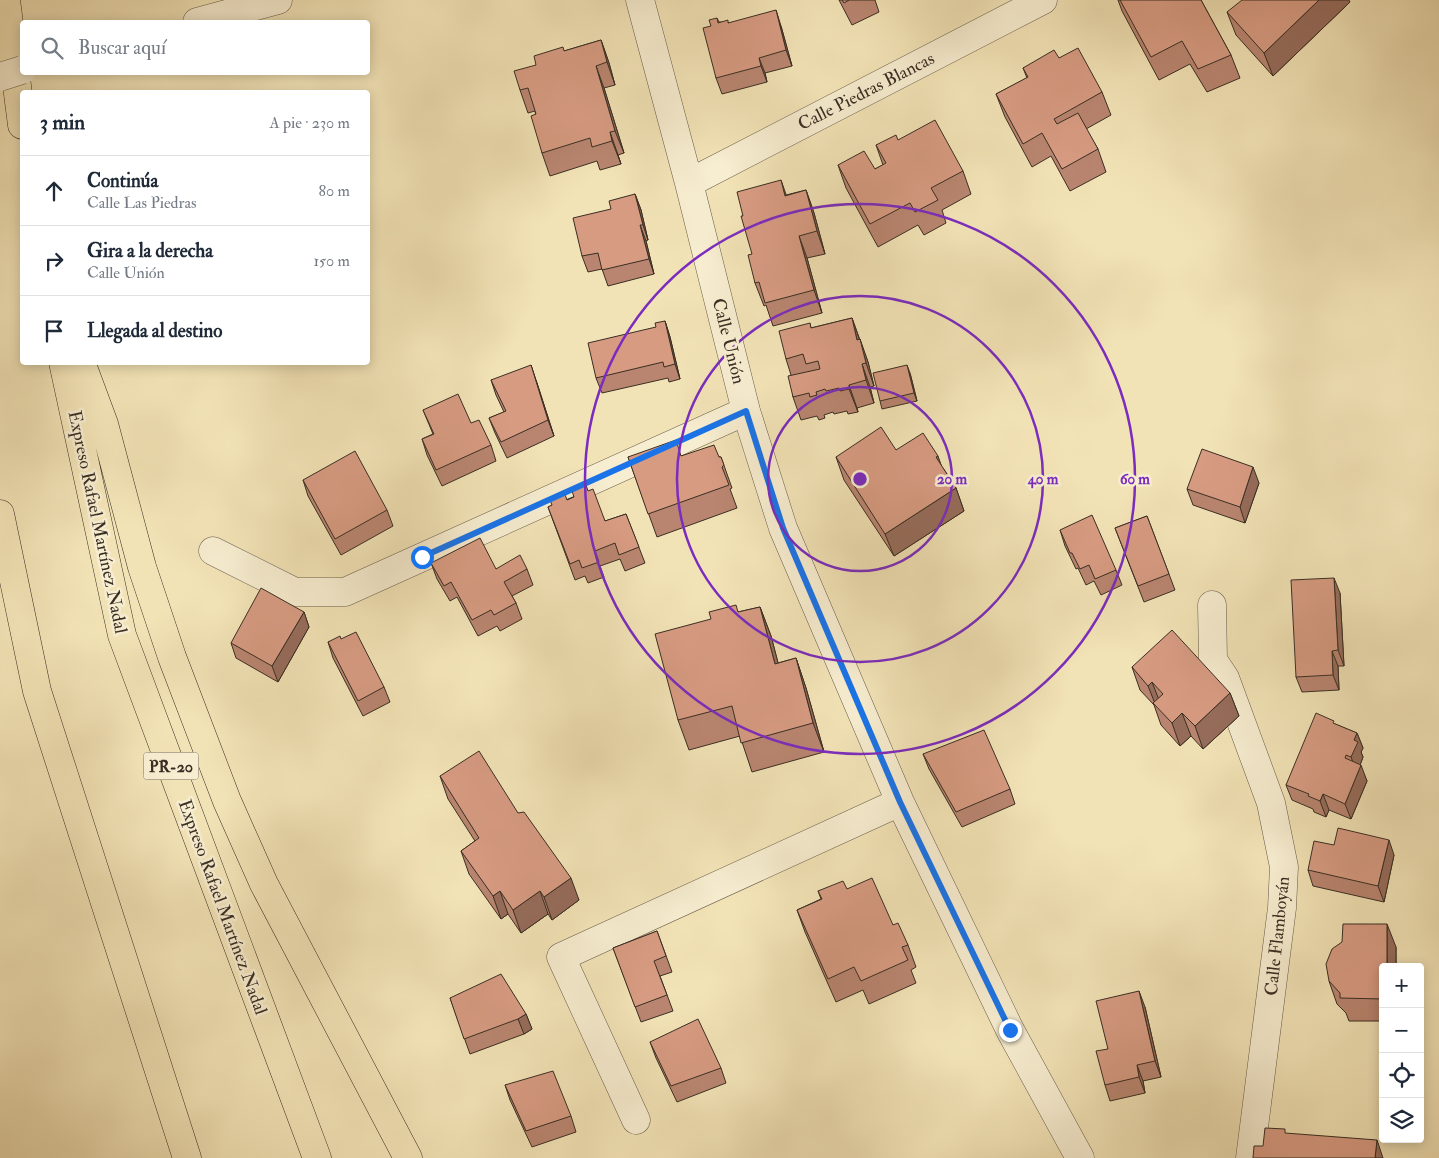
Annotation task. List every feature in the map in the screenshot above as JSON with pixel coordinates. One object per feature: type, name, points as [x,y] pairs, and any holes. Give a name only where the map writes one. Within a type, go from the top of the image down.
[{"type":"highway","points":[[6,0],[20,109]]},
{"type":"highway","name":"Expreso Rafael Martínez Nadal","points":[[65,365],[122,635],[317,1158]]},
{"type":"highway","points":[[82,365],[104,424],[142,567],[172,657],[227,802],[264,884],[408,1158]]},
{"type":"highway","points":[[0,514],[37,691],[187,1158]]},
{"type":"street","points":[[204,20],[278,0]]},
{"type":"street","name":"Calle Unión","points":[[640,0],[689,183],[746,411],[783,528],[900,802],[1010,1030],[1080,1158]]},
{"type":"street","name":"Calle Piedras Blancas","points":[[689,183],[1043,0]]},
{"type":"street","points":[[0,77],[20,71]]},
{"type":"street","points":[[213,551],[295,592],[345,592],[746,411]]},
{"type":"street","name":"Calle Flamboyán","points":[[1212,605],[1214,660],[1225,678],[1271,803],[1284,867],[1282,908],[1250,1158]]},
{"type":"street","points":[[636,1120],[561,957],[900,802]]},
{"type":"building","points":[[1120,0],[1201,0],[1231,55],[1198,69],[1182,41],[1151,57]]},
{"type":"building","points":[[1242,0],[1319,0],[1264,53],[1227,12]]},
{"type":"building","points":[[776,10],[786,50],[759,58],[761,66],[716,78],[703,28],[711,26],[709,20],[717,18],[718,23],[728,20],[728,23]]},
{"type":"building","points":[[601,40],[607,62],[596,66],[615,131],[610,132],[612,141],[592,147],[590,138],[542,153],[531,116],[536,114],[528,88],[520,90],[514,71],[536,65],[534,56],[563,47],[564,51]]},
{"type":"building","points":[[1078,48],[1102,92],[1054,119],[1057,124],[1078,113],[1098,149],[1062,169],[1042,133],[1023,144],[996,94],[1028,77],[1023,68],[1054,50],[1059,58]]},
{"type":"building","points":[[935,120],[963,171],[931,188],[938,200],[915,212],[910,203],[870,224],[838,165],[864,151],[875,169],[886,163],[876,145],[896,135],[898,140]]},
{"type":"building","points":[[781,180],[785,196],[806,190],[817,231],[799,236],[814,290],[765,303],[759,282],[755,283],[748,255],[752,254],[741,216],[743,216],[737,192]]},
{"type":"building","points":[[635,194],[643,225],[640,225],[649,259],[602,270],[598,253],[582,256],[573,218],[611,209],[609,201]]},
{"type":"building","points":[[852,318],[857,340],[860,339],[866,363],[862,364],[866,380],[849,385],[849,389],[840,391],[839,388],[826,391],[825,389],[816,392],[817,395],[810,397],[809,393],[793,397],[788,376],[820,369],[818,361],[806,364],[803,354],[786,359],[779,331],[810,323],[811,328]]},
{"type":"building","points":[[665,321],[675,364],[664,367],[663,362],[596,378],[588,343],[656,327],[655,323]]},
{"type":"building","points":[[531,365],[548,420],[501,442],[489,418],[506,411],[491,380]]},
{"type":"building","points":[[907,365],[914,393],[880,401],[873,373]]},
{"type":"building","points":[[458,394],[471,423],[479,420],[491,445],[436,470],[422,439],[434,434],[423,410]]},
{"type":"building","points":[[881,427],[896,450],[923,433],[956,488],[885,534],[836,457]]},
{"type":"building","points":[[676,440],[681,456],[714,445],[724,465],[722,467],[729,485],[648,514],[628,457]]},
{"type":"building","points":[[1202,449],[1253,467],[1240,507],[1187,489]]},
{"type":"building","points":[[355,451],[387,510],[335,539],[303,480]]},
{"type":"building","points":[[586,485],[588,491],[593,489],[605,521],[626,514],[639,547],[619,555],[615,543],[595,551],[599,562],[582,568],[579,560],[570,564],[548,507],[552,505],[549,498],[564,492],[567,500],[574,497],[572,491]]},
{"type":"building","points":[[1092,515],[1116,570],[1095,579],[1089,565],[1080,569],[1072,553],[1070,553],[1060,530]]},
{"type":"building","points":[[1147,516],[1169,574],[1138,586],[1115,528]]},
{"type":"building","points":[[480,538],[496,569],[520,555],[527,569],[504,582],[516,603],[494,615],[491,610],[472,620],[451,582],[444,586],[431,563]]},
{"type":"building","points":[[1334,578],[1338,650],[1332,651],[1333,675],[1296,677],[1291,580]]},
{"type":"building","points":[[261,588],[304,612],[272,666],[231,643]]},
{"type":"building","points":[[736,605],[738,612],[760,607],[775,664],[796,658],[813,723],[741,743],[732,706],[678,720],[655,634],[711,619],[709,612]]},
{"type":"building","points":[[1172,630],[1230,693],[1195,726],[1182,713],[1172,723],[1153,703],[1163,694],[1152,682],[1148,686],[1132,667]]},
{"type":"building","points":[[356,632],[384,687],[358,701],[328,642],[340,636],[341,639]]},
{"type":"building","points":[[1316,713],[1334,721],[1333,723],[1357,733],[1354,740],[1358,742],[1351,757],[1346,755],[1345,758],[1361,765],[1345,804],[1323,794],[1320,801],[1308,796],[1309,794],[1286,785]]},
{"type":"building","points":[[984,730],[1010,789],[956,812],[923,754]]},
{"type":"building","points":[[479,751],[518,813],[524,812],[571,878],[544,897],[540,891],[513,910],[500,891],[493,896],[461,851],[479,838],[440,776]]},
{"type":"building","points":[[1338,828],[1389,840],[1378,886],[1308,870],[1314,841],[1334,845]]},
{"type":"building","points":[[872,878],[893,925],[898,923],[908,945],[902,947],[908,960],[861,981],[854,967],[828,979],[797,910],[822,899],[818,891],[843,881],[847,889]]},
{"type":"building","points":[[1343,924],[1387,924],[1387,963],[1379,963],[1379,999],[1340,998],[1340,993],[1329,981],[1326,964],[1332,949],[1342,942]]},
{"type":"building","points":[[657,931],[666,956],[654,961],[667,995],[635,1007],[613,948]]},
{"type":"building","points":[[501,974],[526,1014],[518,1019],[464,1039],[450,998]]},
{"type":"building","points":[[1139,991],[1155,1061],[1137,1065],[1139,1077],[1105,1085],[1096,1051],[1108,1049],[1096,1001]]},
{"type":"building","points":[[698,1019],[721,1068],[671,1086],[650,1042]]},
{"type":"building","points":[[553,1071],[571,1116],[526,1131],[505,1085]]},
{"type":"building","points":[[1265,1128],[1285,1129],[1285,1133],[1377,1140],[1375,1158],[1253,1158],[1254,1146],[1263,1146]]},
{"type":"route","points":[[422,557],[746,411],[783,528],[900,802],[1010,1030]]}]
